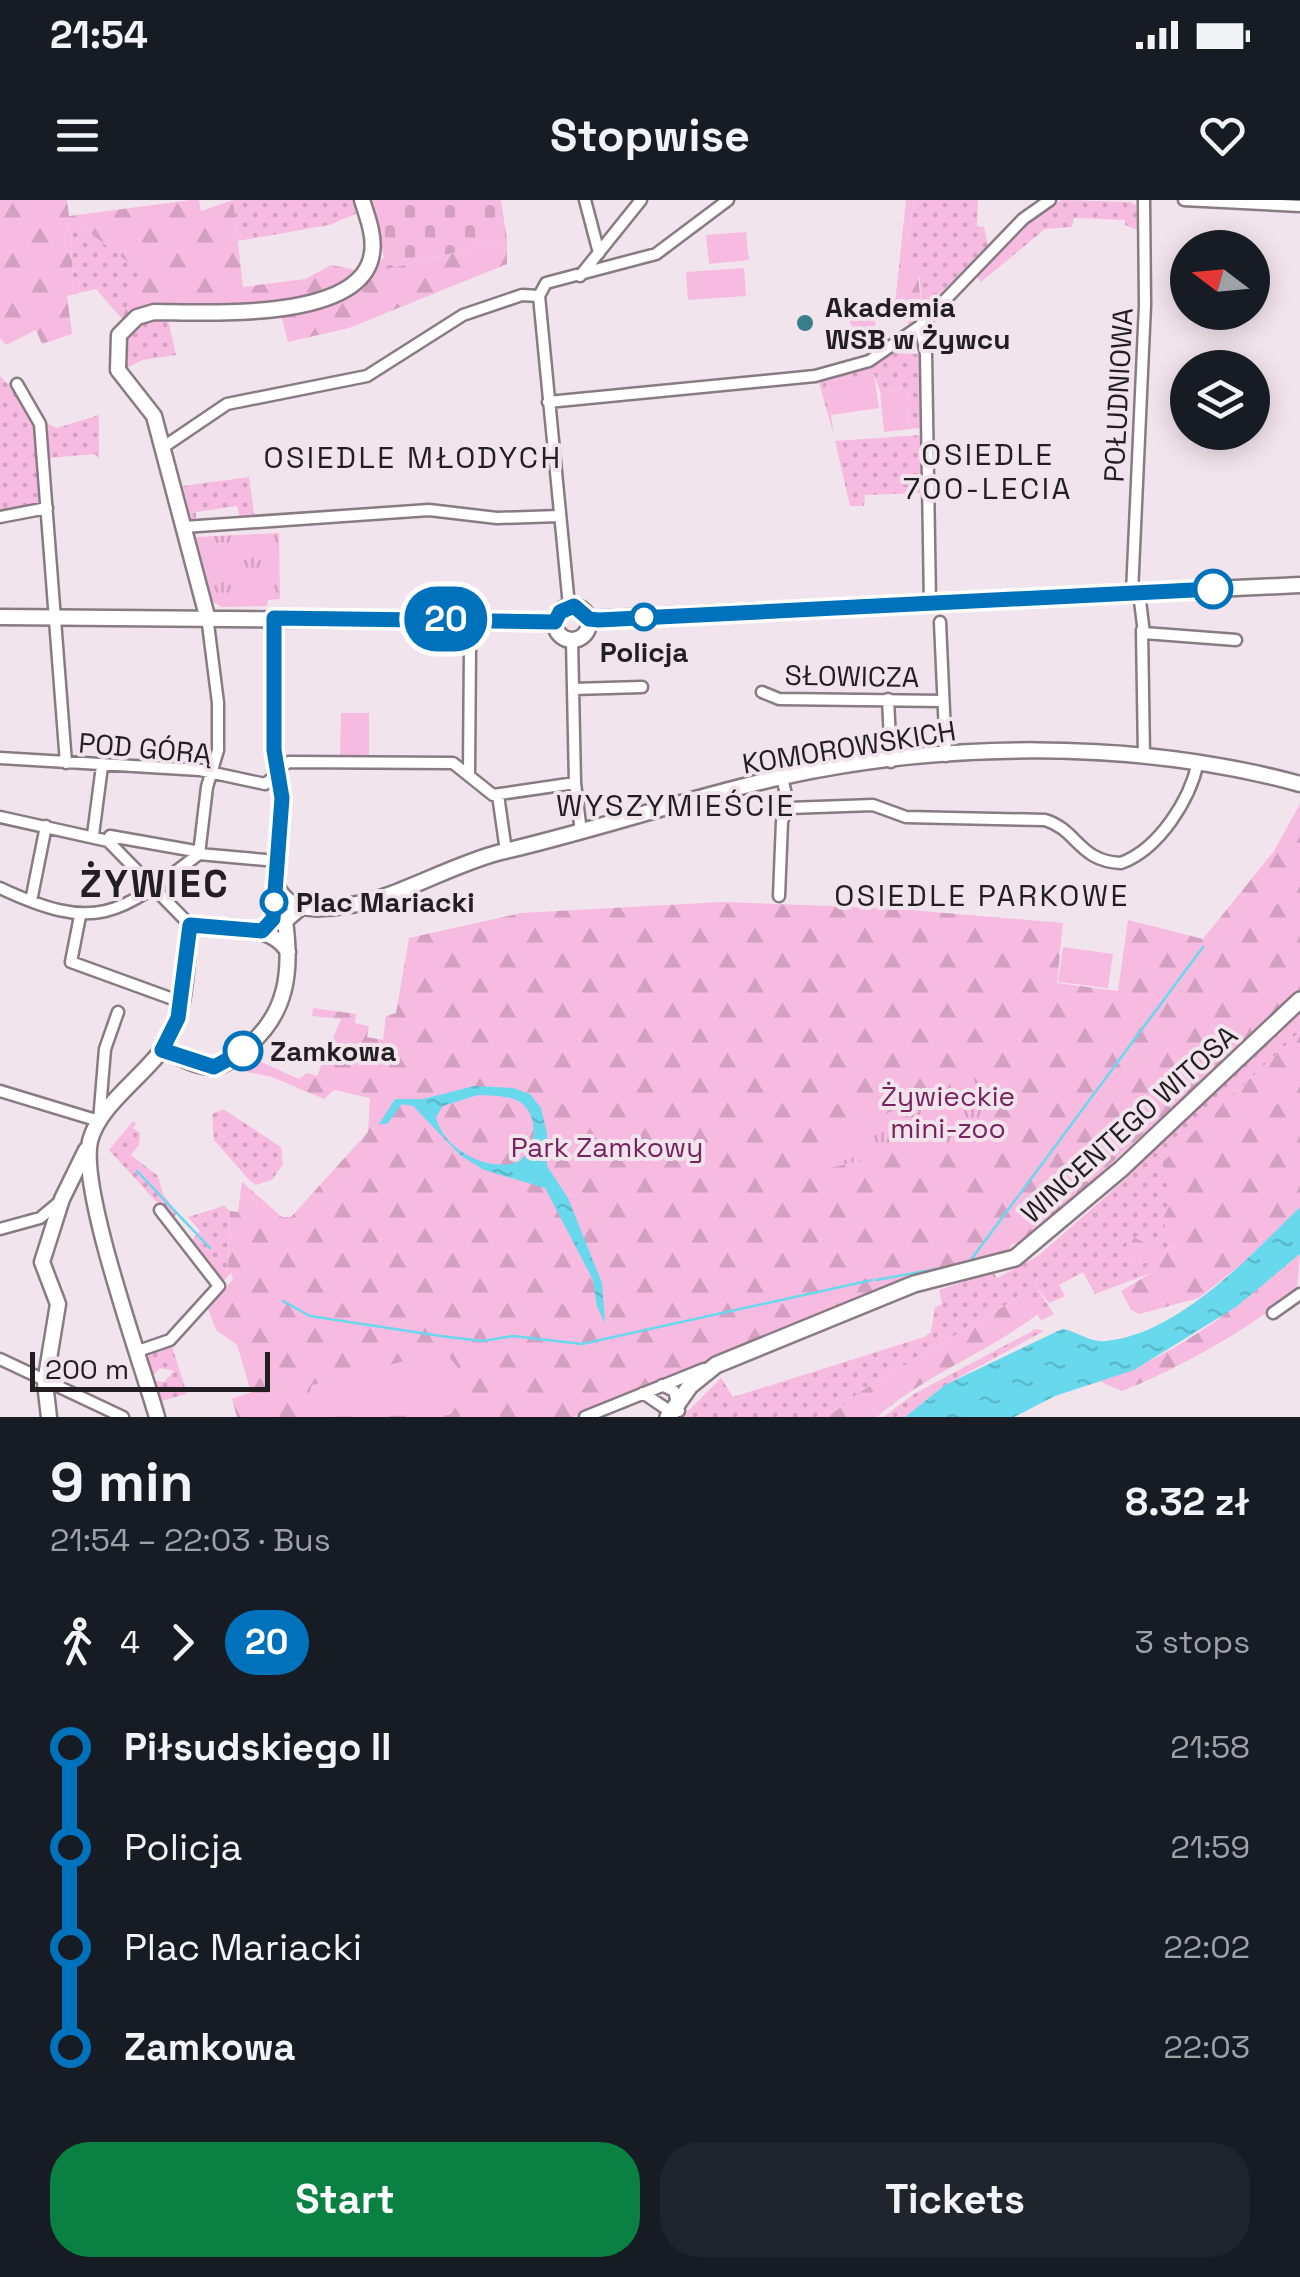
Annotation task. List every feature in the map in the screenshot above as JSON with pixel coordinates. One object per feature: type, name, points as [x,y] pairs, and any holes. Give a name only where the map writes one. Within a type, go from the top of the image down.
[{"type":"main road","name":"WINCENTEGO WITOSA","points":[[675,1412],[716,1364],[896,1290],[992,1266],[1026,1251],[1121,1169],[1300,1000]]},
{"type":"main road","name":"WINCENTEGO WITOSA","points":[[675,1412],[720,1373],[924,1284]]},
{"type":"street","points":[[0,888],[80,916],[96,916],[155,888],[197,853],[217,758],[219,722],[208,616],[154,416],[118,370],[119,335],[137,317],[154,312],[290,310],[334,293],[361,275],[372,258],[372,238],[362,200]]},
{"type":"street","points":[[585,200],[598,253]]},
{"type":"street","points":[[580,276],[641,200]]},
{"type":"street","points":[[0,617],[555,622],[569,606],[539,296],[546,283],[656,254],[728,200]]},
{"type":"street","points":[[548,402],[815,376],[869,361],[920,326],[1023,218],[1050,200]]},
{"type":"street","name":"POŁUDNIOWA","points":[[1144,200],[1136,593],[1142,629],[1144,757]]},
{"type":"street","points":[[1184,200],[1300,206]]},
{"type":"street","points":[[162,448],[226,404],[366,376],[463,315],[522,296],[539,296]]},
{"type":"street","points":[[920,326],[925,338],[930,604]]},
{"type":"street","points":[[17,384],[40,424],[66,763]]},
{"type":"street","points":[[0,517],[47,508]]},
{"type":"street","points":[[184,527],[429,510],[497,518],[559,516]]},
{"type":"street","points":[[589,619],[1300,584]]},
{"type":"street","points":[[569,606],[582,609],[589,619],[587,632],[572,640]]},
{"type":"street","points":[[262,931],[273,919],[277,861],[279,770],[274,750],[274,618]]},
{"type":"street","points":[[555,622],[558,632],[572,640]]},
{"type":"street","points":[[940,622],[946,756]]},
{"type":"street","points":[[1142,629],[1150,634],[1236,640]]},
{"type":"street","points":[[572,640],[575,783],[581,832]]},
{"type":"street","points":[[470,646],[469,774],[480,788],[498,795],[575,783]]},
{"type":"street","points":[[573,689],[642,688]]},
{"type":"street","name":"SŁOWICZA","points":[[762,692],[779,700],[943,701]]},
{"type":"street","points":[[888,700],[890,762]]},
{"type":"street","name":"KOMOROWSKICH","points":[[300,908],[360,903],[458,864],[782,777],[890,762],[1040,750],[1198,762],[1300,784]]},
{"type":"street","name":"POD GÓRĄ","points":[[0,758],[212,774],[265,784],[288,762],[442,763],[459,765],[469,774]]},
{"type":"street","points":[[788,807],[873,805],[922,818],[1045,820],[1061,828],[1088,856],[1121,863],[1148,846],[1185,800],[1198,762]]},
{"type":"street","points":[[93,835],[102,766]]},
{"type":"street","points":[[778,896],[782,822],[788,807],[782,777]]},
{"type":"street","points":[[498,795],[506,851]]},
{"type":"street","points":[[0,817],[197,853],[277,861]]},
{"type":"street","points":[[31,901],[46,826]]},
{"type":"street","points":[[109,839],[190,925],[262,931],[279,940],[288,952]]},
{"type":"street","points":[[162,1050],[214,1067],[238,1055],[266,1032],[280,1010],[288,952],[286,921],[300,908],[284,900],[276,880]]},
{"type":"street","points":[[80,916],[72,962],[181,1002]]},
{"type":"street","points":[[49,1417],[45,1384],[58,1308],[42,1264],[50,1234],[99,1122],[174,1031],[190,925]]},
{"type":"street","points":[[99,1122],[105,1049],[118,1012]]},
{"type":"street","points":[[0,1090],[99,1122]]},
{"type":"street","points":[[90,1141],[94,1201],[156,1416]]},
{"type":"street","points":[[0,1229],[32,1222],[64,1197],[85,1189],[94,1201]]},
{"type":"street","points":[[138,1351],[170,1340],[220,1286],[160,1210]]},
{"type":"street","points":[[32,1222],[46,1226],[50,1234]]},
{"type":"street","points":[[1274,1313],[1300,1294]]},
{"type":"street","points":[[0,1359],[45,1384],[123,1417]]},
{"type":"street","points":[[585,1417],[716,1364]]},
{"type":"street","points":[[661,1385],[674,1390],[675,1412]]},
{"type":"street","points":[[637,1394],[650,1395],[675,1412]]},
{"type":"green space","points":[[0,200],[67,200],[69,216],[191,200],[199,200],[201,211],[233,200],[243,287],[305,279],[331,265],[371,273],[384,257],[388,269],[507,240],[507,264],[349,328],[288,342],[279,307],[154,305],[122,319],[140,271],[69,217],[74,294],[67,296],[72,334],[42,344],[36,330],[6,345],[0,338]]},
{"type":"green space","points":[[233,200],[357,200],[360,212],[329,225],[238,241]]},
{"type":"green space","points":[[369,200],[501,200],[507,240],[387,269]]},
{"type":"green space","points":[[906,200],[915,200],[907,246],[918,271],[921,308],[874,310],[877,342],[867,351],[846,316],[853,306],[895,304]]},
{"type":"green space","points":[[915,200],[978,200],[977,226],[984,227],[988,245],[908,326],[911,307],[921,307],[920,280],[907,246]]},
{"type":"green space","points":[[1062,200],[1130,202],[1137,206],[1143,232],[1125,225],[1125,220],[1074,218],[1072,227],[1045,229],[981,282],[975,274],[1028,221]]},
{"type":"green space","points":[[69,217],[141,271],[122,319],[96,289],[74,294]]},
{"type":"green space","points":[[746,232],[749,260],[709,264],[706,235]]},
{"type":"green space","points":[[744,268],[746,296],[688,300],[686,272]]},
{"type":"green space","points":[[168,319],[176,355],[143,360],[126,368],[124,347],[132,332],[147,322]]},
{"type":"green space","points":[[889,353],[920,354],[921,428],[909,429],[906,389],[880,391],[874,374],[826,381],[834,436],[818,379],[859,369]]},
{"type":"green space","points":[[874,374],[879,408],[831,415],[826,381]]},
{"type":"green space","points":[[0,376],[8,384],[11,382],[36,423],[42,500],[38,506],[0,512]]},
{"type":"green space","points":[[906,389],[909,429],[884,432],[880,391]]},
{"type":"green space","points":[[99,415],[99,459],[95,454],[48,458],[44,422],[57,428]]},
{"type":"green space","points":[[921,435],[921,493],[865,495],[864,506],[850,506],[835,441]]},
{"type":"green space","points":[[249,477],[255,520],[241,521],[237,506],[196,512],[196,524],[192,523],[183,486]]},
{"type":"green space","points":[[279,533],[280,599],[268,600],[267,606],[222,607],[210,600],[196,537]]},
{"type":"green space","points":[[341,713],[369,713],[369,756],[340,756]]},
{"type":"green space","name":"Park Zamkowy","points":[[1300,804],[1300,990],[1022,1245],[1012,1244],[1006,1255],[918,1275],[574,1417],[237,1417],[232,1399],[251,1392],[237,1345],[216,1330],[208,1309],[233,1279],[231,1273],[219,1286],[216,1281],[228,1268],[230,1211],[238,1212],[242,1182],[282,1217],[291,1217],[368,1132],[370,1098],[334,1090],[324,1099],[272,1077],[243,1071],[253,1058],[299,1079],[307,1073],[317,1076],[341,1019],[312,1016],[313,1008],[356,1014],[355,1023],[369,1026],[367,1037],[383,1040],[386,1016],[396,1013],[409,938],[521,913],[722,902],[887,908],[1063,923],[1057,983],[1118,991],[1128,920],[1203,939],[1274,851]]},
{"type":"green space","points":[[1063,947],[1113,954],[1108,988],[1058,982]]},
{"type":"green space","points":[[1300,1007],[1300,1031],[1273,1058],[1170,1205],[1176,1246],[1128,1261],[1149,1263],[1151,1273],[1095,1294],[1083,1272],[1059,1285],[1065,1296],[1049,1303],[1035,1285],[1054,1314],[1041,1321],[1026,1293],[860,1392],[828,1417],[682,1417],[721,1378],[733,1397],[924,1337],[931,1332],[935,1307],[942,1304],[939,1290],[993,1272],[997,1278],[1038,1256],[1128,1177],[1125,1173]]},
{"type":"green space","points":[[1300,1031],[1300,1207],[1248,1259],[1199,1298],[1139,1314],[1131,1310],[1121,1291],[1151,1273],[1148,1263],[1128,1261],[1122,1252],[1133,1237],[1161,1250],[1176,1246],[1162,1220],[1170,1205],[1163,1162]]},
{"type":"green space","name":"Żywieckie mini-zoo","points":[[972,1070],[990,1149],[948,1155],[945,1140],[817,1171],[812,1152]]},
{"type":"green space","points":[[223,1109],[281,1147],[283,1164],[272,1180],[256,1185],[214,1140],[212,1114]]},
{"type":"green space","points":[[133,1121],[133,1128],[140,1133],[139,1145],[131,1155],[158,1176],[163,1194],[177,1213],[172,1219],[109,1150]]},
{"type":"green space","points":[[224,1206],[230,1211],[228,1268],[219,1278],[188,1244],[200,1231],[188,1217]]},
{"type":"green space","points":[[1300,1254],[1297,1289],[1237,1332],[1190,1360],[1122,1391],[1099,1381],[1181,1344],[1230,1311]]},
{"type":"green space","points":[[1026,1293],[1038,1314],[916,1388],[877,1417],[828,1417],[860,1392]]},
{"type":"green space","points":[[1036,1329],[1044,1331],[945,1385],[905,1417],[883,1417],[914,1394]]},
{"type":"green space","points":[[170,1340],[187,1394],[157,1402],[150,1380],[164,1382],[174,1371],[160,1368],[150,1378],[142,1350]]},
{"type":"green space","points":[[439,1352],[455,1364],[461,1380],[459,1398],[450,1415],[301,1417],[312,1385]]},
{"type":"water","points":[[474,1086],[513,1088],[530,1094],[541,1108],[547,1133],[547,1166],[568,1198],[602,1283],[605,1323],[597,1307],[593,1280],[545,1188],[484,1170],[460,1155],[413,1106],[402,1104],[387,1124],[379,1124],[395,1099],[423,1099]],"holes":[[[478,1095],[516,1100],[531,1115],[534,1131],[530,1147],[520,1161],[495,1164],[469,1156],[440,1129],[436,1117],[443,1106]]]},
{"type":"water","points":[[1300,1207],[1300,1254],[1236,1307],[1134,1370],[1055,1396],[1014,1417],[905,1417],[945,1385],[1062,1329],[1106,1341],[1160,1324],[1212,1289]]},
{"type":"waterway","points":[[970,1261],[1203,947]]},
{"type":"waterway","points":[[137,1171],[210,1248]]},
{"type":"waterway","points":[[876,1280],[953,1266]]},
{"type":"waterway","points":[[283,1301],[310,1316],[441,1336],[482,1341],[513,1336],[582,1344],[872,1280]]},
{"type":"bus line","name":"20","points":[[243,1051],[214,1067],[162,1050],[178,1018],[190,925],[262,931],[272,925],[282,798],[274,750],[274,618],[555,622],[564,608],[574,606],[589,619],[599,620],[1213,589]]},
{"type":"place","name":"Akademia WSB w Żywcu","points":[[805,323]]},
{"type":"place","name":"Policja","points":[[644,617]]},
{"type":"place","name":"Plac Mariacki","points":[[274,902]]},
{"type":"place","name":"Zamkowa","points":[[243,1051]]},
{"type":"district","name":"OSIEDLE MŁODYCH","points":[[413,458]]},
{"type":"district","name":"OSIEDLE 700-LECIA","points":[[988,472]]},
{"type":"district","name":"WYSZYMIEŚCIE","points":[[676,806]]},
{"type":"district","name":"ŻYWIEC","points":[[155,884]]},
{"type":"district","name":"OSIEDLE PARKOWE","points":[[982,896]]}]
